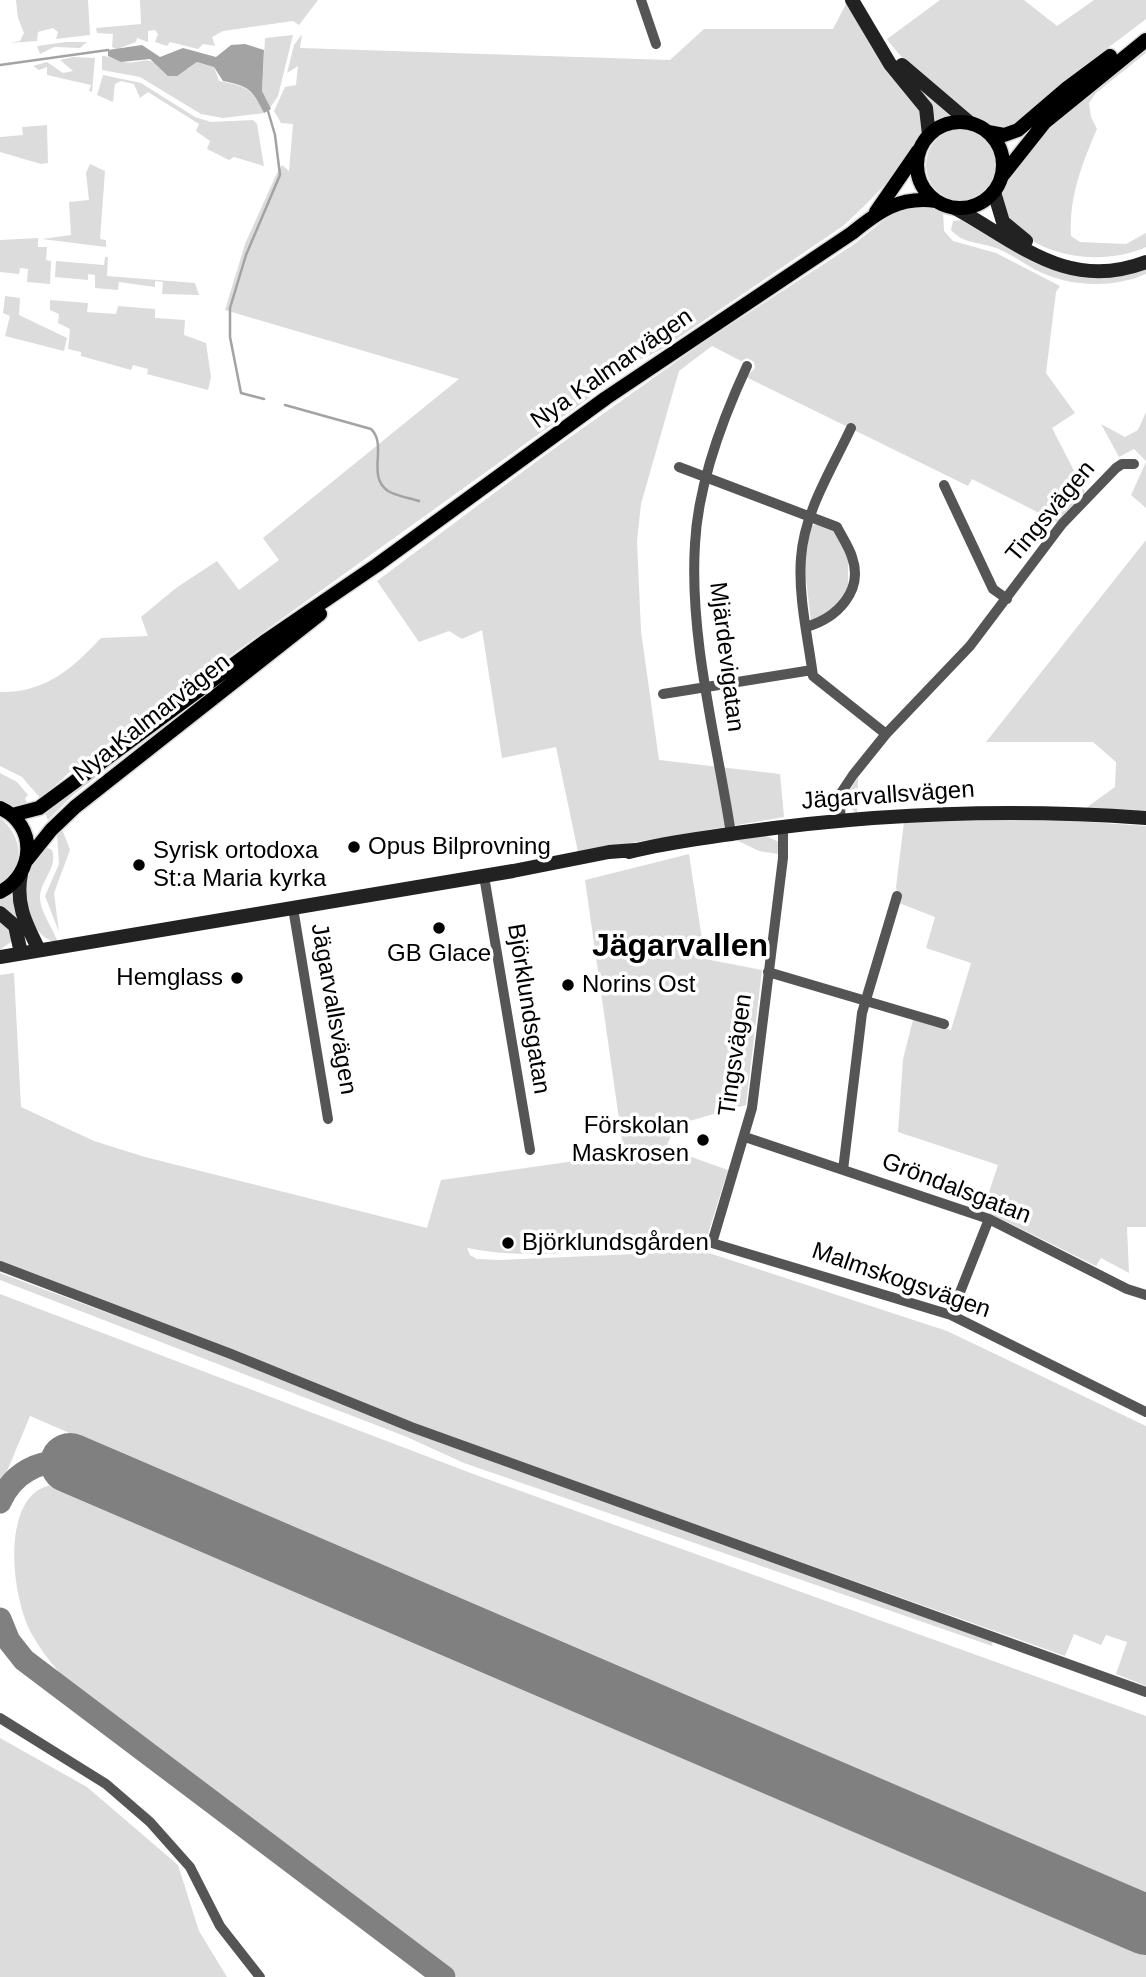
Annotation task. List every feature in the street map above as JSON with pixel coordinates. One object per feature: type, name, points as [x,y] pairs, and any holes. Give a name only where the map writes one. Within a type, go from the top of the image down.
[{"type":"main road","points":[[1146,29],[1067,88],[1018,130],[1004,135],[988,132],[970,123],[948,123],[929,135],[920,149],[919,177],[924,188],[936,201],[954,208],[976,205],[994,191],[1002,176],[1045,122],[1146,40]]},
{"type":"main road","points":[[988,132],[1001,152],[1002,176]]},
{"type":"main road","name":"Nya Kalmarvägen","points":[[875,214],[920,149]]},
{"type":"main road","name":"Nya Kalmarvägen","points":[[6,811],[39,808],[267,640],[377,565],[606,398],[813,259],[875,214],[904,200],[936,201]]},
{"type":"main road","name":"Nya Kalmarvägen","points":[[21,874],[27,860],[51,830],[75,807],[273,653],[377,565]]},
{"type":"main road","points":[[6,811],[24,831],[27,860]]},
{"type":"main road","points":[[0,892],[21,874]]},
{"type":"street","points":[[641,0],[656,44]]},
{"type":"street","points":[[852,0],[890,64],[926,107],[929,135]]},
{"type":"street","points":[[873,33],[916,80],[970,123]]},
{"type":"street","points":[[994,191],[1003,222],[1029,243],[1053,254],[1081,262],[1102,263],[1146,253]]},
{"type":"street","points":[[954,208],[1032,255],[1067,269],[1113,271],[1146,262]]},
{"type":"street","name":"Mjärdevigatan","points":[[731,834],[694,600],[695,542],[706,475],[747,366]]},
{"type":"street","points":[[851,428],[810,515],[800,559],[806,627],[813,676],[886,734]]},
{"type":"street","name":"Tingsvägen","points":[[840,819],[841,793],[886,734],[970,646],[1077,508],[1116,468],[1134,464]]},
{"type":"street","points":[[680,467],[837,527],[853,559],[853,590],[837,611],[818,624],[806,627]]},
{"type":"street","name":"Tingsvägen","points":[[944,485],[993,589],[1007,599]]},
{"type":"street","points":[[663,694],[812,670]]},
{"type":"street","name":"Jägarvallsvägen","points":[[0,957],[587,858],[610,858],[635,850],[731,834],[840,819],[983,812],[1146,818]]},
{"type":"street","name":"Tingsvägen","points":[[712,1243],[745,1137],[754,1096],[783,858],[783,827]]},
{"type":"street","points":[[21,874],[19,906],[39,950]]},
{"type":"street","name":"Björklundsgatan","points":[[484,876],[530,1150]]},
{"type":"street","points":[[843,1170],[865,1000],[897,896]]},
{"type":"street","name":"Jägarvallsvägen","points":[[293,908],[328,1119]]},
{"type":"street","points":[[0,914],[15,926],[21,953]]},
{"type":"street","points":[[768,972],[944,1024]]},
{"type":"street","name":"Gröndalsgatan","points":[[745,1137],[989,1219],[1127,1289],[1146,1295]]},
{"type":"street","points":[[951,1315],[989,1219]]},
{"type":"street","name":"Malmskogsvägen","points":[[712,1243],[951,1315],[1146,1412]]},
{"type":"street","points":[[0,1266],[183,1335],[411,1427],[1146,1692]]},
{"type":"street","points":[[0,1718],[106,1784],[150,1822],[190,1867],[220,1926],[260,1977]]},
{"type":"shaded area","points":[[16,0],[88,0],[90,35],[56,39],[58,32],[53,28],[38,32],[37,41],[10,43],[20,41],[24,33],[18,18]]},
{"type":"shaded area","points":[[140,0],[318,0],[299,25],[293,21],[223,31],[212,37],[215,46],[203,44],[198,49],[170,42],[167,46],[155,42],[158,34],[155,30],[148,31],[148,42],[137,38],[136,42],[117,49],[112,47],[113,34],[97,33],[96,28],[141,24]]},
{"type":"shaded area","points":[[940,0],[1024,0],[1057,26],[1094,0],[1146,0],[1146,19],[1060,84],[1025,118],[1011,125],[997,125],[980,119],[943,96],[909,65],[887,39]]},
{"type":"shaded area","points":[[846,4],[917,104],[924,123],[918,142],[900,168],[843,226],[662,349],[620,370],[589,398],[74,768],[41,799],[22,777],[0,766],[0,692],[44,684],[68,669],[101,638],[148,636],[141,617],[176,588],[217,561],[239,590],[279,560],[263,538],[459,379],[225,310],[245,244],[276,175],[282,165],[289,171],[293,124],[281,123],[274,111],[285,87],[296,85],[298,66],[287,73],[294,45],[302,34],[300,48],[670,60],[704,29],[833,29]]},
{"type":"shaded area","points":[[293,35],[278,96],[270,108],[262,92],[265,38]]},
{"type":"shaded area","points":[[87,42],[80,48],[54,47],[40,54],[37,46]]},
{"type":"shaded area","points":[[245,44],[264,50],[262,91],[271,109],[264,113],[249,90],[223,81],[214,67],[197,62],[177,76],[168,76],[150,59],[121,62],[108,56],[108,50],[142,45],[160,57],[183,48],[216,57],[231,45]]},
{"type":"shaded area","points":[[1146,45],[1146,53],[1096,93],[1089,103],[1091,117],[1097,129],[1078,181],[1072,207],[1071,236],[1080,242],[1126,244],[1146,233],[1146,247],[1129,253],[1093,257],[1074,256],[1038,244],[1008,219],[1001,196],[1006,185],[1053,122]]},
{"type":"shaded area","points":[[102,56],[130,63],[148,61],[161,69],[188,69],[197,62],[214,67],[219,81],[247,89],[264,113],[223,118],[201,114],[140,77],[102,70]]},
{"type":"shaded area","points":[[73,57],[95,58],[92,92],[89,91],[91,85],[47,75],[47,67],[39,70],[33,66],[47,62],[63,73],[73,71],[60,60]]},
{"type":"shaded area","points":[[900,68],[955,116],[936,122],[932,107]]},
{"type":"shaded area","points":[[103,75],[141,83],[195,117],[211,122],[253,120],[257,124],[264,166],[234,157],[229,160],[207,149],[210,141],[196,131],[199,124],[148,92],[140,98],[134,84],[121,81],[115,84],[113,102],[97,95]]},
{"type":"shaded area","points":[[47,125],[48,163],[41,164],[0,152],[0,137],[23,135],[22,127]]},
{"type":"shaded area","points":[[969,129],[988,139],[996,151],[996,179],[988,191],[976,199],[955,201],[936,191],[928,179],[926,158],[936,139],[948,131]]},
{"type":"shaded area","points":[[90,164],[105,171],[100,239],[106,240],[106,247],[42,239],[71,235],[69,202],[89,200],[86,173]]},
{"type":"shaded area","points":[[918,205],[943,211],[944,231],[953,241],[996,253],[1060,286],[1056,292],[1046,373],[1075,413],[1052,428],[1085,492],[1057,522],[972,479],[968,486],[746,377],[755,368],[754,362],[747,358],[741,361],[712,346],[679,371],[641,504],[637,541],[641,631],[659,760],[780,774],[784,817],[578,852],[556,747],[502,758],[482,630],[462,639],[449,631],[419,642],[377,581],[541,458],[704,342],[853,245],[894,212]]},
{"type":"shaded area","points":[[961,220],[1035,263],[1064,273],[1146,268],[1146,274],[1104,284],[1075,282],[1047,275],[996,248],[956,235],[951,230],[953,221]]},
{"type":"shaded area","points":[[38,238],[38,247],[47,247],[46,260],[51,261],[50,284],[27,282],[28,269],[20,268],[19,274],[0,272],[0,240]]},
{"type":"shaded area","points":[[105,257],[108,257],[107,276],[195,283],[199,295],[162,294],[163,282],[155,281],[155,287],[119,282],[118,290],[95,288],[95,275],[88,274],[88,280],[55,277],[56,261],[104,265]]},
{"type":"shaded area","points":[[5,296],[20,298],[19,315],[67,338],[64,351],[5,336],[10,316],[3,313]]},
{"type":"shaded area","points":[[50,300],[88,303],[87,312],[116,314],[118,306],[155,309],[155,318],[185,320],[184,335],[206,343],[211,377],[208,390],[147,374],[148,369],[133,365],[131,370],[81,356],[81,352],[68,349],[70,329],[58,323],[59,314],[50,310]]},
{"type":"shaded area","points":[[1146,412],[1146,461],[1134,449],[1119,457],[1101,424],[1125,437],[1138,430]]},
{"type":"shaded area","points":[[1146,462],[1146,508],[1131,495]]},
{"type":"shaded area","points":[[817,523],[836,532],[848,556],[848,592],[837,607],[811,621],[804,562],[811,527]]},
{"type":"shaded area","points":[[1146,540],[1146,814],[1086,808],[1115,787],[1116,762],[1093,742],[986,742]]},
{"type":"shaded area","points":[[248,662],[74,794],[48,820],[45,813],[71,791]]},
{"type":"shaded area","points":[[0,773],[17,782],[28,795],[25,798],[28,806],[16,807],[0,801]]},
{"type":"shaded area","points":[[858,777],[857,813],[846,805],[848,793]]},
{"type":"shaded area","points":[[0,818],[17,842],[18,860],[9,876],[0,883]]},
{"type":"shaded area","points":[[1061,820],[1146,826],[1146,1227],[1127,1227],[1129,1273],[1101,1258],[1096,1266],[983,1210],[998,1165],[898,1132],[903,1059],[913,1020],[951,1030],[971,963],[926,948],[935,917],[899,903],[896,887],[904,822]]},
{"type":"shaded area","points":[[62,829],[70,850],[54,893],[59,932],[45,896],[59,864],[57,834]]},
{"type":"shaded area","points":[[764,835],[779,842],[778,854],[759,851],[734,839]]},
{"type":"shaded area","points":[[46,847],[52,850],[53,862],[40,897],[44,914],[58,943],[49,940],[35,927],[25,899],[26,880]]},
{"type":"shaded area","points":[[689,854],[705,959],[762,970],[746,1105],[675,1125],[666,1148],[728,1170],[707,1237],[702,1243],[682,1242],[547,1254],[467,1248],[470,1255],[477,1259],[499,1260],[703,1251],[947,1331],[1146,1426],[1146,1686],[1116,1674],[1127,1642],[1106,1635],[1101,1645],[1074,1634],[1065,1656],[416,1425],[0,1262],[0,975],[14,973],[21,1107],[94,1141],[145,1157],[427,1228],[441,1180],[624,1154],[585,880]]},
{"type":"shaded area","points":[[11,893],[21,923],[0,908],[0,899]]},
{"type":"shaded area","points":[[0,919],[6,923],[12,941],[0,950]]},
{"type":"shaded area","points":[[0,1273],[232,1359],[409,1431],[993,1639],[992,1646],[464,1463],[407,1437],[0,1280]]},
{"type":"shaded area","points":[[0,1294],[476,1475],[1146,1716],[1146,1896],[30,1416],[0,1488]]},
{"type":"shaded area","points":[[53,1485],[1146,1953],[1146,1977],[457,1977],[81,1695],[55,1667],[33,1636],[25,1619],[15,1573],[14,1548],[17,1525],[24,1506],[36,1492]]},
{"type":"shaded area","points":[[0,1738],[87,1787],[178,1865],[199,1931],[227,1977],[0,1977]]},
{"type":"waterway","points":[[0,65],[108,50]]},
{"type":"waterway","points":[[264,399],[241,393],[230,337],[230,308],[246,255],[280,175],[275,135],[268,111]]},
{"type":"waterway","points":[[285,405],[371,429],[378,443],[377,469],[382,485],[391,493],[419,501]]},
{"type":"taxiway","points":[[0,1502],[12,1483],[28,1470],[48,1463],[70,1463]]},
{"type":"taxiway","points":[[0,1619],[9,1641],[24,1660],[444,1977]]},
{"type":"runway","points":[[70,1463],[1146,1925]]},
{"type":"place","name":"Opus Bilprovning","points":[[354,847]]},
{"type":"place","name":"Syrisk ortodoxa St:a Maria kyrka","points":[[139,865]]},
{"type":"place","name":"GB Glace","points":[[439,928]]},
{"type":"place","name":"Hemglass","points":[[237,978]]},
{"type":"place","name":"Norins Ost","points":[[568,985]]},
{"type":"place","name":"Förskolan Maskrosen","points":[[703,1140]]},
{"type":"place","name":"Björklundsgården","points":[[508,1243]]},
{"type":"district","name":"Jägarvallen","points":[[680,947]]}]
